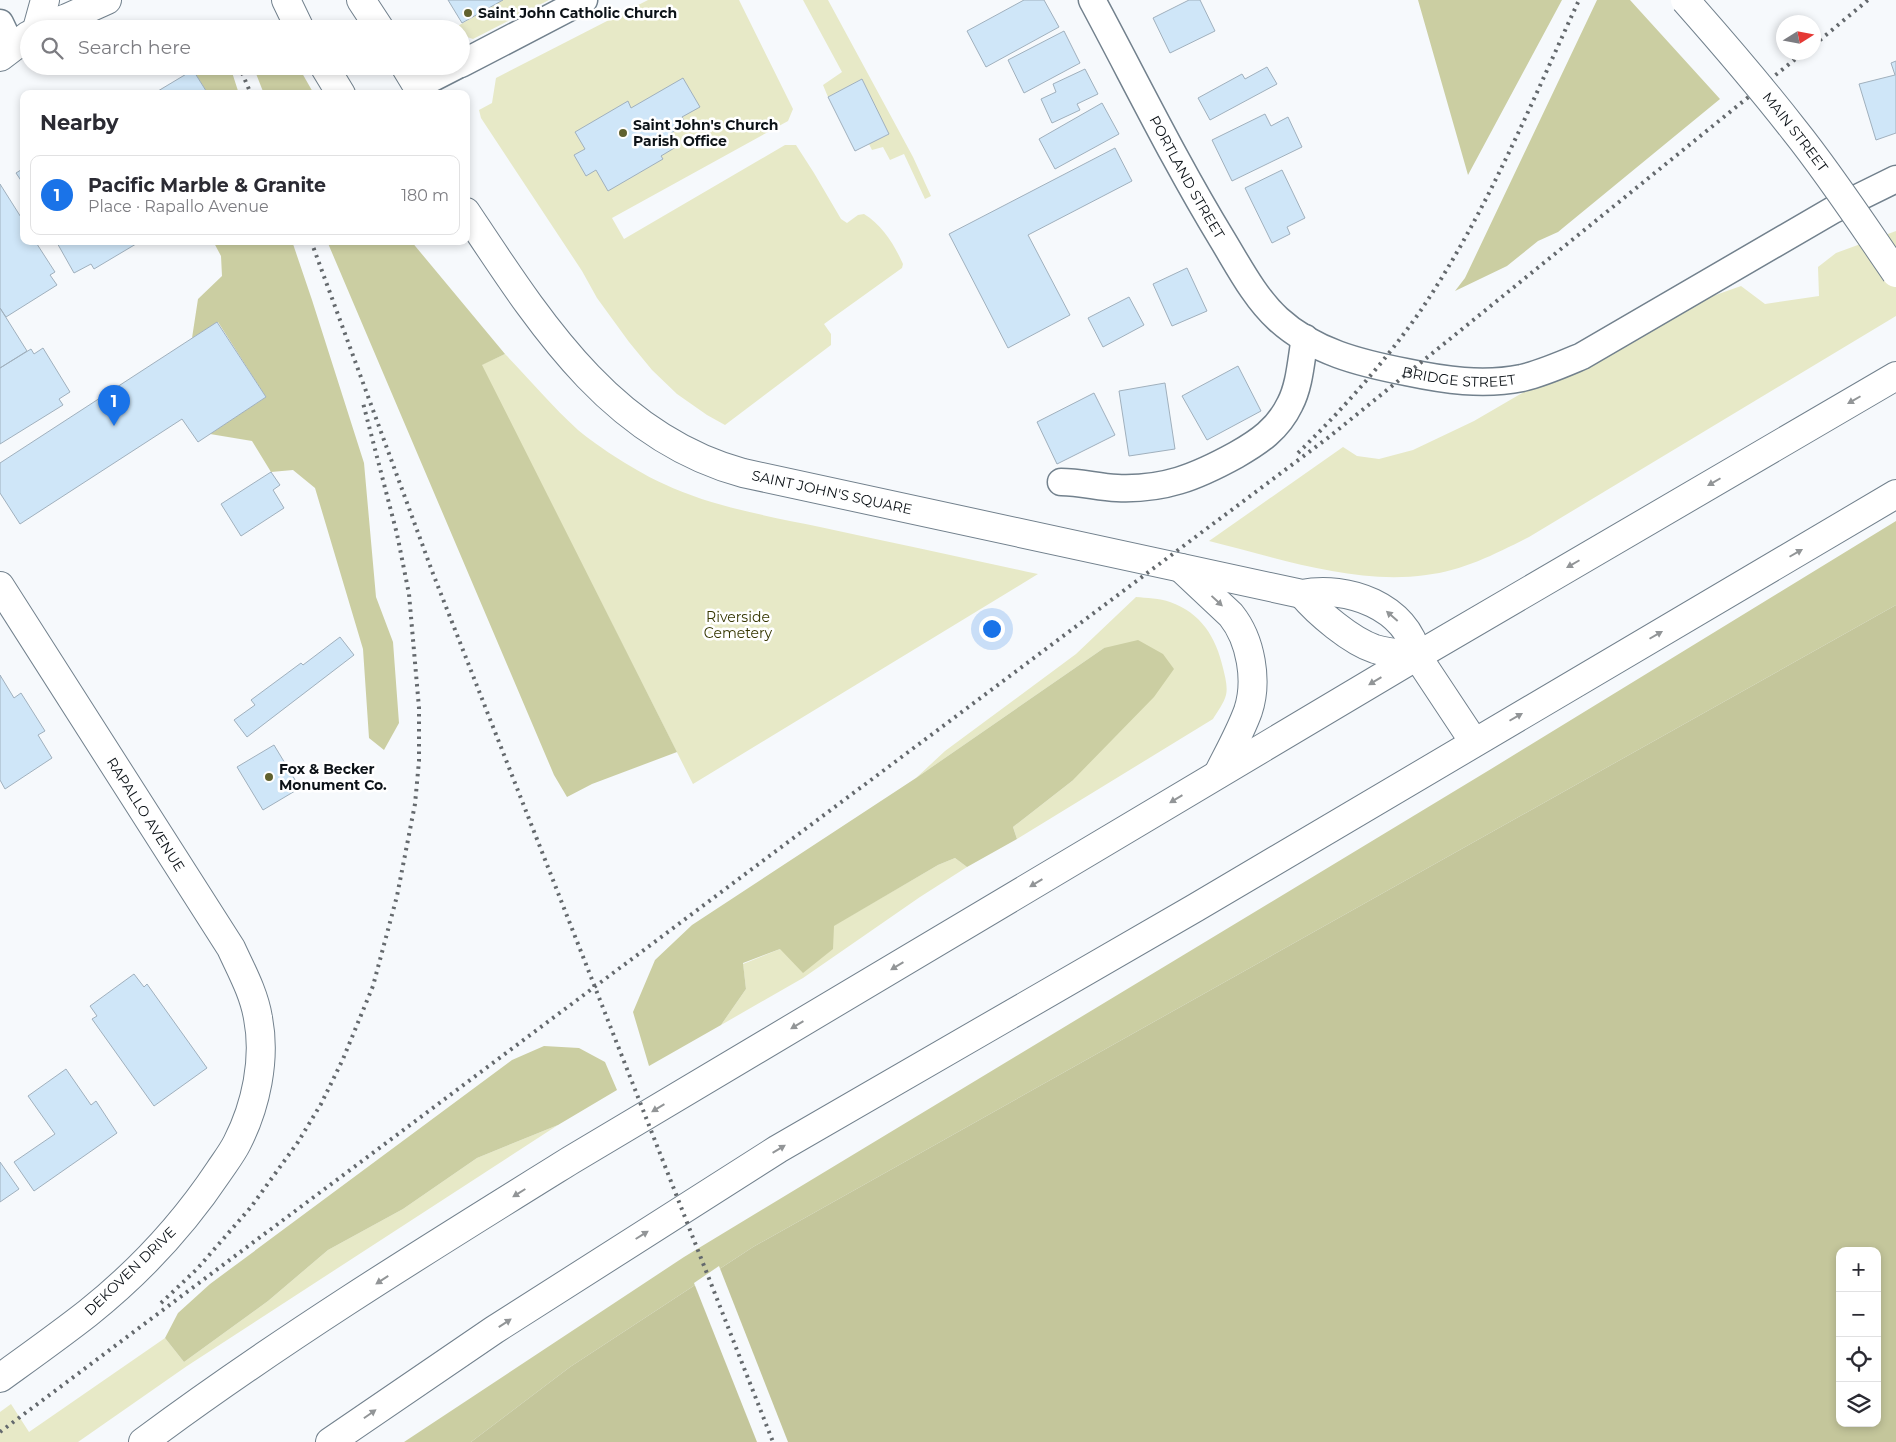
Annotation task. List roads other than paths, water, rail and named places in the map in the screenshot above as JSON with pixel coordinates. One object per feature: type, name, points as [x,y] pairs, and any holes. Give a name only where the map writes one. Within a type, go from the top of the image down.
[{"type":"main road","points":[[39,20],[45,0]]},
{"type":"main road","points":[[62,20],[107,0]]},
{"type":"main road","points":[[286,0],[296,20]]},
{"type":"main road","points":[[361,0],[374,20]]},
{"type":"main road","name":"MAIN STREET","points":[[1685,0],[1795,131],[1896,273]]},
{"type":"main road","points":[[329,75],[339,90]]},
{"type":"main road","name":"SAINT JOHN'S SQUARE","points":[[470,218],[527,300],[587,376],[611,401],[638,422],[670,444],[694,457],[742,473],[1302,594],[1319,591],[1338,592],[1356,596],[1374,603],[1392,615],[1407,631],[1416,647],[1417,656],[1474,742]]},
{"type":"main road","points":[[143,1442],[281,1345],[430,1248],[563,1165],[1417,656],[1896,376]]},
{"type":"main road","points":[[330,1442],[502,1325],[778,1149],[1186,913],[1896,494]]},
{"type":"main road","points":[[1181,568],[1231,615],[1238,624],[1245,638],[1251,662],[1251,694],[1248,711],[1218,774]]},
{"type":"main road","name":"RAPALLO AVENUE","points":[[0,586],[231,948],[248,984],[258,1018],[261,1055]]},
{"type":"main road","points":[[1302,594],[1317,610],[1364,644],[1379,650],[1417,656]]},
{"type":"main road","name":"DEKOVEN DRIVE","points":[[3,1370],[89,1312],[173,1232],[207,1188],[237,1143],[254,1096],[261,1055]]},
{"type":"street","points":[[470,59],[584,0]]},
{"type":"street","name":"PORTLAND STREET","points":[[1092,0],[1191,186],[1241,270],[1264,304],[1279,320],[1305,338]]},
{"type":"street","points":[[0,23],[14,47]]},
{"type":"street","points":[[415,82],[433,75]]},
{"type":"street","name":"BRIDGE STREET","points":[[1305,338],[1338,356],[1360,363],[1444,379],[1470,382],[1522,378],[1582,356],[1818,219],[1896,179]]},
{"type":"street","points":[[1061,482],[1117,488],[1146,487],[1179,482],[1206,471],[1258,443],[1274,429],[1290,404],[1296,386],[1305,338]]},
{"type":"railway","points":[[1298,453],[1346,403],[1376,368],[1419,313],[1443,276],[1486,199],[1579,0]]},
{"type":"railway","points":[[1821,39],[1868,0]]},
{"type":"railway","points":[[0,1432],[1329,437],[1794,60]]},
{"type":"railway","points":[[243,75],[249,90]]},
{"type":"railway","points":[[312,245],[432,571],[773,1442]]},
{"type":"railway","points":[[161,1303],[197,1269],[251,1207],[298,1142],[321,1104],[343,1059],[373,986],[397,896],[415,804],[419,761],[419,708],[409,594],[397,534],[363,403]]},
{"type":"place","name":"Saint John Catholic Church","points":[[468,13]]},
{"type":"place","name":"Saint John's Church Parish Office","points":[[623,133]]},
{"type":"place","name":"Pacific Marble & Granite","points":[[114,426]]},
{"type":"place","name":"Fox & Becker Monument Co.","points":[[269,777]]},
{"type":"park label","name":"Riverside Cemetery","points":[[738,626]]}]
